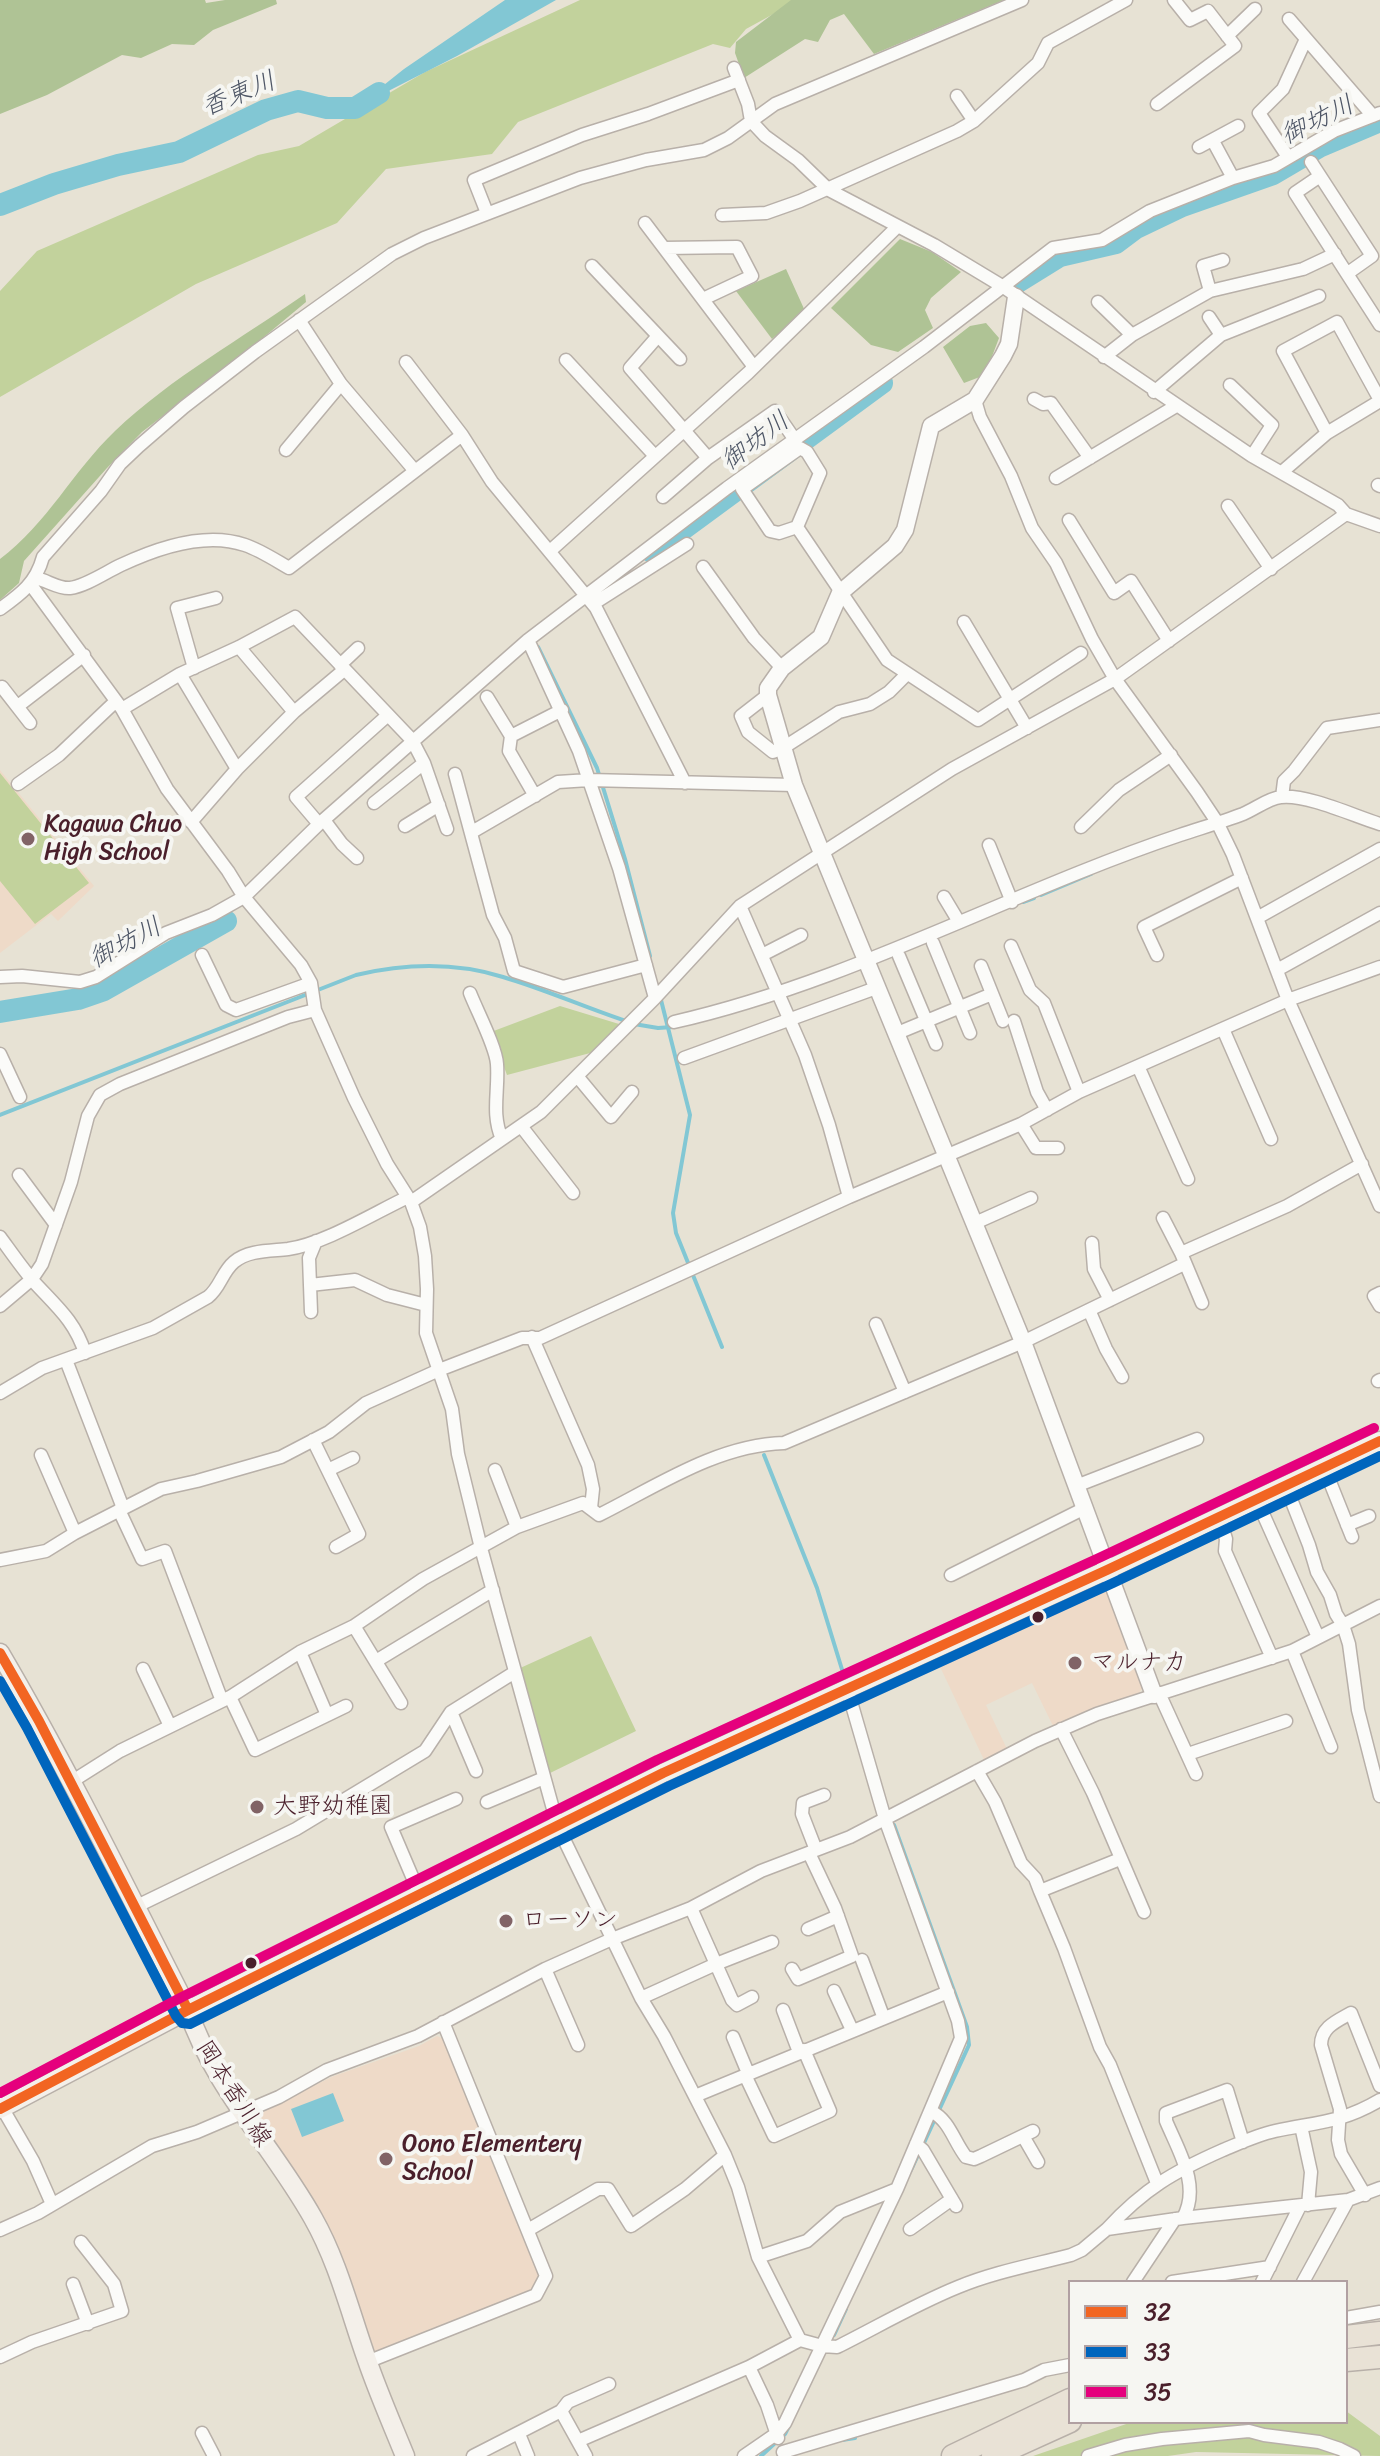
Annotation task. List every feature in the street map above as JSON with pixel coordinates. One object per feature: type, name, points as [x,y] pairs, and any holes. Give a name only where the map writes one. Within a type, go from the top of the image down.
[{"type":"highway","points":[[1348,2337],[1380,2333]]},
{"type":"highway","points":[[1348,2360],[1380,2357]]},
{"type":"highway","points":[[953,2456],[1068,2401]]},
{"type":"highway","points":[[993,2456],[1068,2422]]},
{"type":"main road","points":[[1,2107],[663,1773],[1380,1441]]},
{"type":"main road","name":"岡本香川線","points":[[0,1653],[71,1782],[188,2010],[195,2032],[241,2113],[298,2192],[314,2220],[336,2265],[367,2362],[405,2456]]},
{"type":"street","points":[[0,609],[33,582],[43,557],[101,491],[120,464],[184,407],[392,254],[424,238],[580,178],[646,160],[704,150],[728,138],[775,104],[1022,0]]},
{"type":"street","points":[[722,215],[766,213],[829,190],[974,121],[1038,63],[1048,43],[1126,0]]},
{"type":"street","points":[[1157,104],[1235,46],[1208,11],[1190,20],[1174,0]]},
{"type":"street","points":[[1227,36],[1255,9]]},
{"type":"street","points":[[591,599],[727,488],[924,347],[1053,248],[1102,240],[1150,211],[1233,178],[1274,166],[1334,131],[1376,114],[1289,19]]},
{"type":"street","points":[[1288,157],[1259,113],[1283,89],[1306,39]]},
{"type":"street","points":[[487,213],[474,180],[582,135],[648,114],[736,74],[751,121],[829,190],[934,245],[1002,286],[1252,456],[1338,505],[1346,514],[1379,525]]},
{"type":"street","points":[[957,96],[974,121]]},
{"type":"street","points":[[1199,147],[1238,126]]},
{"type":"street","points":[[1213,141],[1233,178]]},
{"type":"street","points":[[1311,162],[1372,256],[1348,273]]},
{"type":"street","points":[[1320,176],[1295,193],[1380,325]]},
{"type":"street","points":[[645,223],[754,367]]},
{"type":"street","points":[[550,551],[754,367],[897,227]]},
{"type":"street","points":[[664,248],[737,247],[752,276],[703,299]]},
{"type":"street","points":[[1104,357],[1132,335],[1210,291],[1303,269],[1335,254]]},
{"type":"street","points":[[1210,291],[1203,266],[1223,260]]},
{"type":"street","points":[[592,266],[680,359]]},
{"type":"street","points":[[1154,392],[1221,335],[1319,296]]},
{"type":"street","points":[[1016,297],[1009,344],[975,400],[931,426],[905,530],[895,546],[840,593],[821,637],[782,668],[768,688],[768,695],[794,785],[1023,1342],[1156,1694],[1196,1774]]},
{"type":"street","points":[[1098,302],[1132,335]]},
{"type":"street","points":[[1209,317],[1221,335]]},
{"type":"street","points":[[299,320],[341,384],[415,471]]},
{"type":"street","points":[[1282,472],[1327,433],[1380,400],[1337,322],[1283,351],[1327,433]]},
{"type":"street","points":[[658,336],[630,368],[708,458]]},
{"type":"street","points":[[566,360],[655,456]]},
{"type":"street","points":[[406,362],[462,435],[492,482],[591,599],[685,783]]},
{"type":"street","points":[[286,450],[341,384]]},
{"type":"street","points":[[1230,385],[1272,425],[1252,456]]},
{"type":"street","points":[[1034,399],[1043,404],[1051,403],[1090,458]]},
{"type":"street","points":[[975,400],[1032,528],[1056,563],[1066,590],[1115,679],[1217,822],[1242,878],[1288,1000],[1380,1206]]},
{"type":"street","points":[[1056,478],[1176,406]]},
{"type":"street","points":[[663,497],[708,458],[775,411],[795,440]]},
{"type":"street","points":[[33,582],[45,580],[59,587],[74,588],[149,552],[222,539],[247,546],[289,568],[462,435]]},
{"type":"street","points":[[800,448],[807,452],[820,473],[797,527],[779,533],[770,531],[742,489],[800,448]]},
{"type":"street","points":[[1228,506],[1271,569]]},
{"type":"street","points":[[0,1393],[42,1368],[153,1328],[216,1291],[226,1271],[244,1256],[261,1251],[291,1249],[316,1241],[410,1199],[502,1139],[541,1112],[655,998],[740,906],[952,769],[1115,679],[1346,514]]},
{"type":"street","points":[[1069,520],[1114,593],[1131,581],[1169,641]]},
{"type":"street","points":[[797,527],[887,660],[978,720],[1081,653]]},
{"type":"street","points":[[0,977],[80,982],[96,977],[166,933],[212,915],[244,897],[412,740],[528,640],[591,599],[687,544]]},
{"type":"street","points":[[703,567],[754,638],[782,668]]},
{"type":"street","points":[[33,582],[119,705],[167,789],[244,897],[301,965],[311,983],[315,1010],[354,1098],[387,1164],[410,1199],[420,1227],[425,1256],[426,1333],[452,1409],[458,1454],[481,1548],[558,1827],[641,1998],[725,2155],[738,2187],[758,2257],[800,2340]]},
{"type":"street","points":[[194,668],[177,608],[216,598]]},
{"type":"street","points":[[18,784],[59,755],[119,705],[295,617],[412,740],[424,763],[447,829]]},
{"type":"street","points":[[964,622],[1027,728]]},
{"type":"street","points":[[528,640],[562,710],[589,780],[619,868],[655,998]]},
{"type":"street","points":[[239,647],[294,712]]},
{"type":"street","points":[[191,822],[237,769],[342,668],[358,648]]},
{"type":"street","points":[[18,706],[84,655]]},
{"type":"street","points":[[180,674],[237,769]]},
{"type":"street","points":[[768,695],[741,716],[748,732],[773,752],[839,712],[870,704],[889,692],[907,674]]},
{"type":"street","points":[[2,687],[30,723]]},
{"type":"street","points":[[487,697],[511,736],[509,751],[535,796]]},
{"type":"street","points":[[511,736],[562,710]]},
{"type":"street","points":[[357,858],[296,797],[388,715]]},
{"type":"street","points":[[1282,797],[1284,781],[1327,728],[1380,720]]},
{"type":"street","points":[[1081,827],[1119,790],[1171,755]]},
{"type":"street","points":[[374,803],[424,763]]},
{"type":"street","points":[[455,774],[493,915],[505,938],[514,971],[563,987],[646,965]]},
{"type":"street","points":[[472,832],[558,782],[794,785]]},
{"type":"street","points":[[674,1022],[719,1012],[864,960],[1012,902],[1118,856],[1282,797],[1298,797],[1380,824]]},
{"type":"street","points":[[405,826],[439,805]]},
{"type":"street","points":[[989,845],[1012,902]]},
{"type":"street","points":[[1257,918],[1380,849]]},
{"type":"street","points":[[1157,955],[1144,927],[1242,878]]},
{"type":"street","points":[[944,897],[959,922]]},
{"type":"street","points":[[740,906],[791,1020],[829,1125],[849,1197]]},
{"type":"street","points":[[1277,970],[1380,913]]},
{"type":"street","points":[[762,955],[801,935]]},
{"type":"street","points":[[933,943],[970,1033]]},
{"type":"street","points":[[1011,946],[1030,990],[1044,1003],[1079,1092]]},
{"type":"street","points":[[202,955],[226,1005],[236,1010],[311,983]]},
{"type":"street","points":[[899,956],[936,1044]]},
{"type":"street","points":[[981,966],[1047,1110]]},
{"type":"street","points":[[0,1560],[46,1551],[161,1489],[281,1457],[346,1421],[366,1403],[439,1370],[522,1338],[540,1338],[849,1197],[1021,1124],[1079,1092],[1288,1000],[1380,967]]},
{"type":"street","points":[[684,1058],[876,988]]},
{"type":"street","points":[[470,993],[497,1061],[495,1111],[496,1125],[502,1139]]},
{"type":"street","points":[[895,1034],[992,994]]},
{"type":"street","points":[[0,1306],[32,1279],[42,1264],[71,1182],[88,1116],[100,1095],[288,1017],[315,1010]]},
{"type":"street","points":[[1223,1029],[1271,1139]]},
{"type":"street","points":[[0,1054],[20,1097]]},
{"type":"street","points":[[1138,1066],[1188,1179]]},
{"type":"street","points":[[577,1076],[611,1117],[632,1092]]},
{"type":"street","points":[[1021,1124],[1036,1148],[1058,1148]]},
{"type":"street","points":[[521,1126],[573,1193]]},
{"type":"street","points":[[71,1782],[120,1751],[226,1699],[300,1652],[354,1626],[423,1579],[517,1527],[583,1503],[599,1515],[708,1460],[764,1444],[784,1443],[1023,1342],[1110,1300],[1362,1164]]},
{"type":"street","points":[[19,1175],[56,1225]]},
{"type":"street","points":[[975,1223],[1031,1198]]},
{"type":"street","points":[[1163,1218],[1202,1303]]},
{"type":"street","points":[[0,1237],[32,1279],[67,1317],[79,1335],[85,1353]]},
{"type":"street","points":[[311,1312],[309,1258],[316,1241]]},
{"type":"street","points":[[1092,1243],[1094,1269],[1110,1300]]},
{"type":"street","points":[[310,1285],[355,1280],[387,1295],[426,1305]]},
{"type":"street","points":[[1380,1293],[1374,1296],[1380,1306]]},
{"type":"street","points":[[1089,1310],[1122,1377]]},
{"type":"street","points":[[876,1324],[905,1392]]},
{"type":"street","points":[[532,1337],[588,1465],[593,1489],[591,1508]]},
{"type":"street","points":[[66,1360],[142,1559],[165,1551],[226,1699],[255,1750],[346,1706]]},
{"type":"street","points":[[1076,1486],[1197,1439]]},
{"type":"street","points":[[313,1440],[359,1534],[336,1547]]},
{"type":"street","points":[[41,1455],[75,1533]]},
{"type":"street","points":[[328,1470],[353,1458]]},
{"type":"street","points":[[1324,1467],[1349,1531],[1369,1516]]},
{"type":"street","points":[[495,1470],[517,1527]]},
{"type":"street","points":[[1285,1484],[1317,1572],[1343,1625],[1352,1658],[1358,1710],[1380,1796]]},
{"type":"street","points":[[1256,1498],[1318,1637]]},
{"type":"street","points":[[951,1575],[1085,1508]]},
{"type":"street","points":[[1219,1516],[1226,1539],[1225,1551],[1272,1658]]},
{"type":"street","points":[[376,1661],[493,1590]]},
{"type":"street","points":[[0,2230],[152,2146],[197,2132],[279,2097],[327,2070],[405,2041],[545,1969],[691,1908],[761,1871],[850,1837],[1061,1729],[1156,1694],[1292,1651],[1380,1606]]},
{"type":"street","points":[[354,1626],[401,1703]]},
{"type":"street","points":[[1292,1651],[1331,1747]]},
{"type":"street","points":[[300,1652],[327,1715]]},
{"type":"street","points":[[143,1669],[170,1726]]},
{"type":"street","points":[[135,1907],[296,1829],[425,1751],[451,1712],[515,1672]]},
{"type":"street","points":[[744,2456],[776,2434],[785,2423],[935,2113],[961,2038],[948,1992],[885,1819],[847,1688]]},
{"type":"street","points":[[451,1712],[476,1771]]},
{"type":"street","points":[[1188,1754],[1286,1721]]},
{"type":"street","points":[[1061,1729],[1093,1793],[1144,1912]]},
{"type":"street","points":[[977,1771],[995,1802],[1021,1863],[1035,1878],[1100,2047],[1157,2183]]},
{"type":"street","points":[[487,1802],[544,1778]]},
{"type":"street","points":[[792,1969],[798,1979],[852,1956],[812,1852],[802,1814],[803,1803],[824,1795]]},
{"type":"street","points":[[420,1895],[391,1827],[456,1799]]},
{"type":"street","points":[[1040,1891],[1120,1859]]},
{"type":"street","points":[[691,1908],[732,2000],[737,2005],[752,1997]]},
{"type":"street","points":[[808,1929],[838,1916]]},
{"type":"street","points":[[641,1998],[772,1942]]},
{"type":"street","points":[[862,1960],[883,2016]]},
{"type":"street","points":[[545,1969],[578,2045]]},
{"type":"street","points":[[834,1991],[852,2030]]},
{"type":"street","points":[[695,2096],[883,2016],[948,1992]]},
{"type":"street","points":[[733,2037],[774,2136],[830,2111],[783,2010]]},
{"type":"street","points":[[1365,2195],[1341,2154],[1338,2140],[1340,2109],[1321,2045],[1321,2035],[1325,2029],[1351,2013],[1380,2086]]},
{"type":"street","points":[[367,2362],[536,2295],[546,2276],[443,2022]]},
{"type":"street","points":[[1134,2280],[1190,2205],[1191,2187],[1166,2121],[1166,2113],[1227,2090],[1243,2142]]},
{"type":"street","points":[[578,2441],[749,2367],[800,2340],[837,2347],[959,2287],[1071,2255],[1082,2250],[1157,2183],[1185,2167],[1272,2132],[1340,2119],[1380,2100]]},
{"type":"street","points":[[1,2107],[33,2161],[52,2204]]},
{"type":"street","points":[[935,2113],[945,2119],[955,2143],[966,2157],[974,2159],[1028,2133],[1038,2162]]},
{"type":"street","points":[[1263,2280],[1304,2206],[1311,2172],[1301,2126]]},
{"type":"street","points":[[910,2229],[954,2203],[919,2147]]},
{"type":"street","points":[[528,2230],[598,2189],[608,2189],[631,2226],[685,2189],[725,2155]]},
{"type":"street","points":[[1107,2229],[1348,2200],[1380,2188]]},
{"type":"street","points":[[758,2257],[807,2241],[840,2212],[897,2189]]},
{"type":"street","points":[[1304,2280],[1348,2200]]},
{"type":"street","points":[[0,2357],[32,2342],[122,2311],[114,2284],[81,2242]]},
{"type":"street","points":[[1185,2280],[1270,2267]]},
{"type":"street","points":[[73,2284],[88,2324]]},
{"type":"street","points":[[1348,2318],[1380,2312]]},
{"type":"street","points":[[749,2367],[767,2405],[783,2454],[1024,2380],[1044,2370],[1068,2365]]},
{"type":"street","points":[[473,2456],[561,2411],[568,2402],[609,2384]]},
{"type":"street","points":[[561,2411],[586,2456]]},
{"type":"street","points":[[1088,2456],[1125,2445],[1162,2439],[1249,2431],[1319,2442],[1354,2456]]},
{"type":"street","points":[[202,2433],[214,2456]]},
{"type":"street","points":[[519,2434],[528,2456]]},
{"type":"shaded area","name":"Kagawa Chuo High School","points":[[0,770],[94,886],[58,921],[51,914],[0,953]]},
{"type":"shaded area","points":[[1098,1579],[1106,1583],[1143,1687],[1139,1693],[1054,1728],[1032,1683],[986,1705],[1008,1751],[985,1762],[934,1654]]},
{"type":"shaded area","name":"Oono Elementery School","points":[[437,2036],[444,2039],[506,2198],[511,2197],[542,2275],[532,2293],[378,2353],[374,2351],[330,2236],[255,2120],[258,2112],[334,2076],[419,2046]]},
{"type":"green space","points":[[0,0],[205,0],[206,3],[276,0],[277,4],[213,30],[194,45],[172,44],[141,58],[122,55],[47,95],[0,114]]},
{"type":"green space","points":[[580,0],[799,0],[746,29],[730,48],[713,44],[518,122],[492,154],[386,169],[337,223],[196,284],[0,397],[0,291],[37,251],[258,155],[299,146],[425,72]]},
{"type":"green space","points":[[791,0],[1004,0],[874,54],[844,14],[830,20],[818,42],[805,39],[744,78],[735,53],[736,42]]},
{"type":"green space","points":[[900,239],[932,252],[961,272],[931,298],[925,310],[933,328],[898,352],[871,345],[831,308]]},
{"type":"green space","points":[[786,269],[805,311],[772,339],[736,291]]},
{"type":"green space","points":[[305,294],[306,302],[142,432],[24,561],[19,583],[0,600],[0,559],[32,530],[115,431],[183,376]]},
{"type":"green space","points":[[986,323],[999,338],[985,375],[964,383],[943,347],[970,326]]},
{"type":"green space","name":"Kagawa Chuo High School","points":[[0,773],[89,883],[35,924],[0,881]]},
{"type":"green space","points":[[560,1006],[619,1024],[594,1052],[507,1075],[491,1032]]},
{"type":"green space","points":[[591,1636],[636,1731],[546,1775],[518,1669]]},
{"type":"green space","points":[[1348,2412],[1380,2436],[1380,2456],[1196,2452],[1168,2456],[1033,2456],[1126,2424],[1348,2424]]},
{"type":"water","points":[[505,0],[556,0],[457,56],[355,108],[404,69]]},
{"type":"water","points":[[333,2093],[344,2121],[302,2137],[291,2109]]},
{"type":"waterway","name":"香東川","points":[[0,205],[54,184],[118,165],[179,152],[266,110],[298,101],[327,108],[355,108],[379,93]]},
{"type":"waterway","name":"御坊川","points":[[1018,282],[1060,256],[1116,243],[1136,228],[1182,206],[1273,174],[1319,147],[1380,121]]},
{"type":"waterway","name":"御坊川","points":[[652,552],[882,383]]},
{"type":"waterway","points":[[538,647],[597,768],[650,956]]},
{"type":"waterway","points":[[1041,895],[1091,874]]},
{"type":"waterway","points":[[1023,902],[1034,898]]},
{"type":"waterway","name":"御坊川","points":[[0,1012],[78,999],[104,990],[226,921]]},
{"type":"waterway","points":[[0,1115],[356,975],[392,969],[429,966],[485,972],[626,1021]]},
{"type":"waterway","points":[[660,996],[690,1115],[673,1213],[676,1233],[722,1347]]},
{"type":"waterway","points":[[634,1024],[673,1027]]},
{"type":"waterway","points":[[764,1455],[817,1588],[844,1676]]},
{"type":"waterway","points":[[894,1825],[967,2027],[969,2045],[923,2145]]},
{"type":"waterway","points":[[911,2170],[919,2153]]},
{"type":"waterway","points":[[834,2335],[846,2309]]},
{"type":"waterway","points":[[761,2456],[785,2434],[789,2426]]},
{"type":"waterway","points":[[842,2440],[855,2438]]},
{"type":"transit line","name":"35","points":[[0,2093],[182,1997],[657,1760],[1374,1428]]},
{"type":"transit line","name":"32","points":[[0,2109],[188,2010],[663,1773],[1380,1441]]},
{"type":"transit line","name":"33","points":[[0,1681],[176,2016],[182,2023],[190,2024],[669,1786],[1113,1583],[1380,1456]]},
{"type":"transit line","name":"32","points":[[0,1653],[39,1721],[188,2010]]},
{"type":"place","name":"Kagawa Chuo High School","points":[[28,839]]},
{"type":"place","name":"マルナカ","points":[[1075,1663]]},
{"type":"place","name":"大野幼稚園","points":[[257,1807]]},
{"type":"place","name":"ローソン","points":[[506,1921]]},
{"type":"place","name":"Oono Elementery School","points":[[386,2159]]}]
